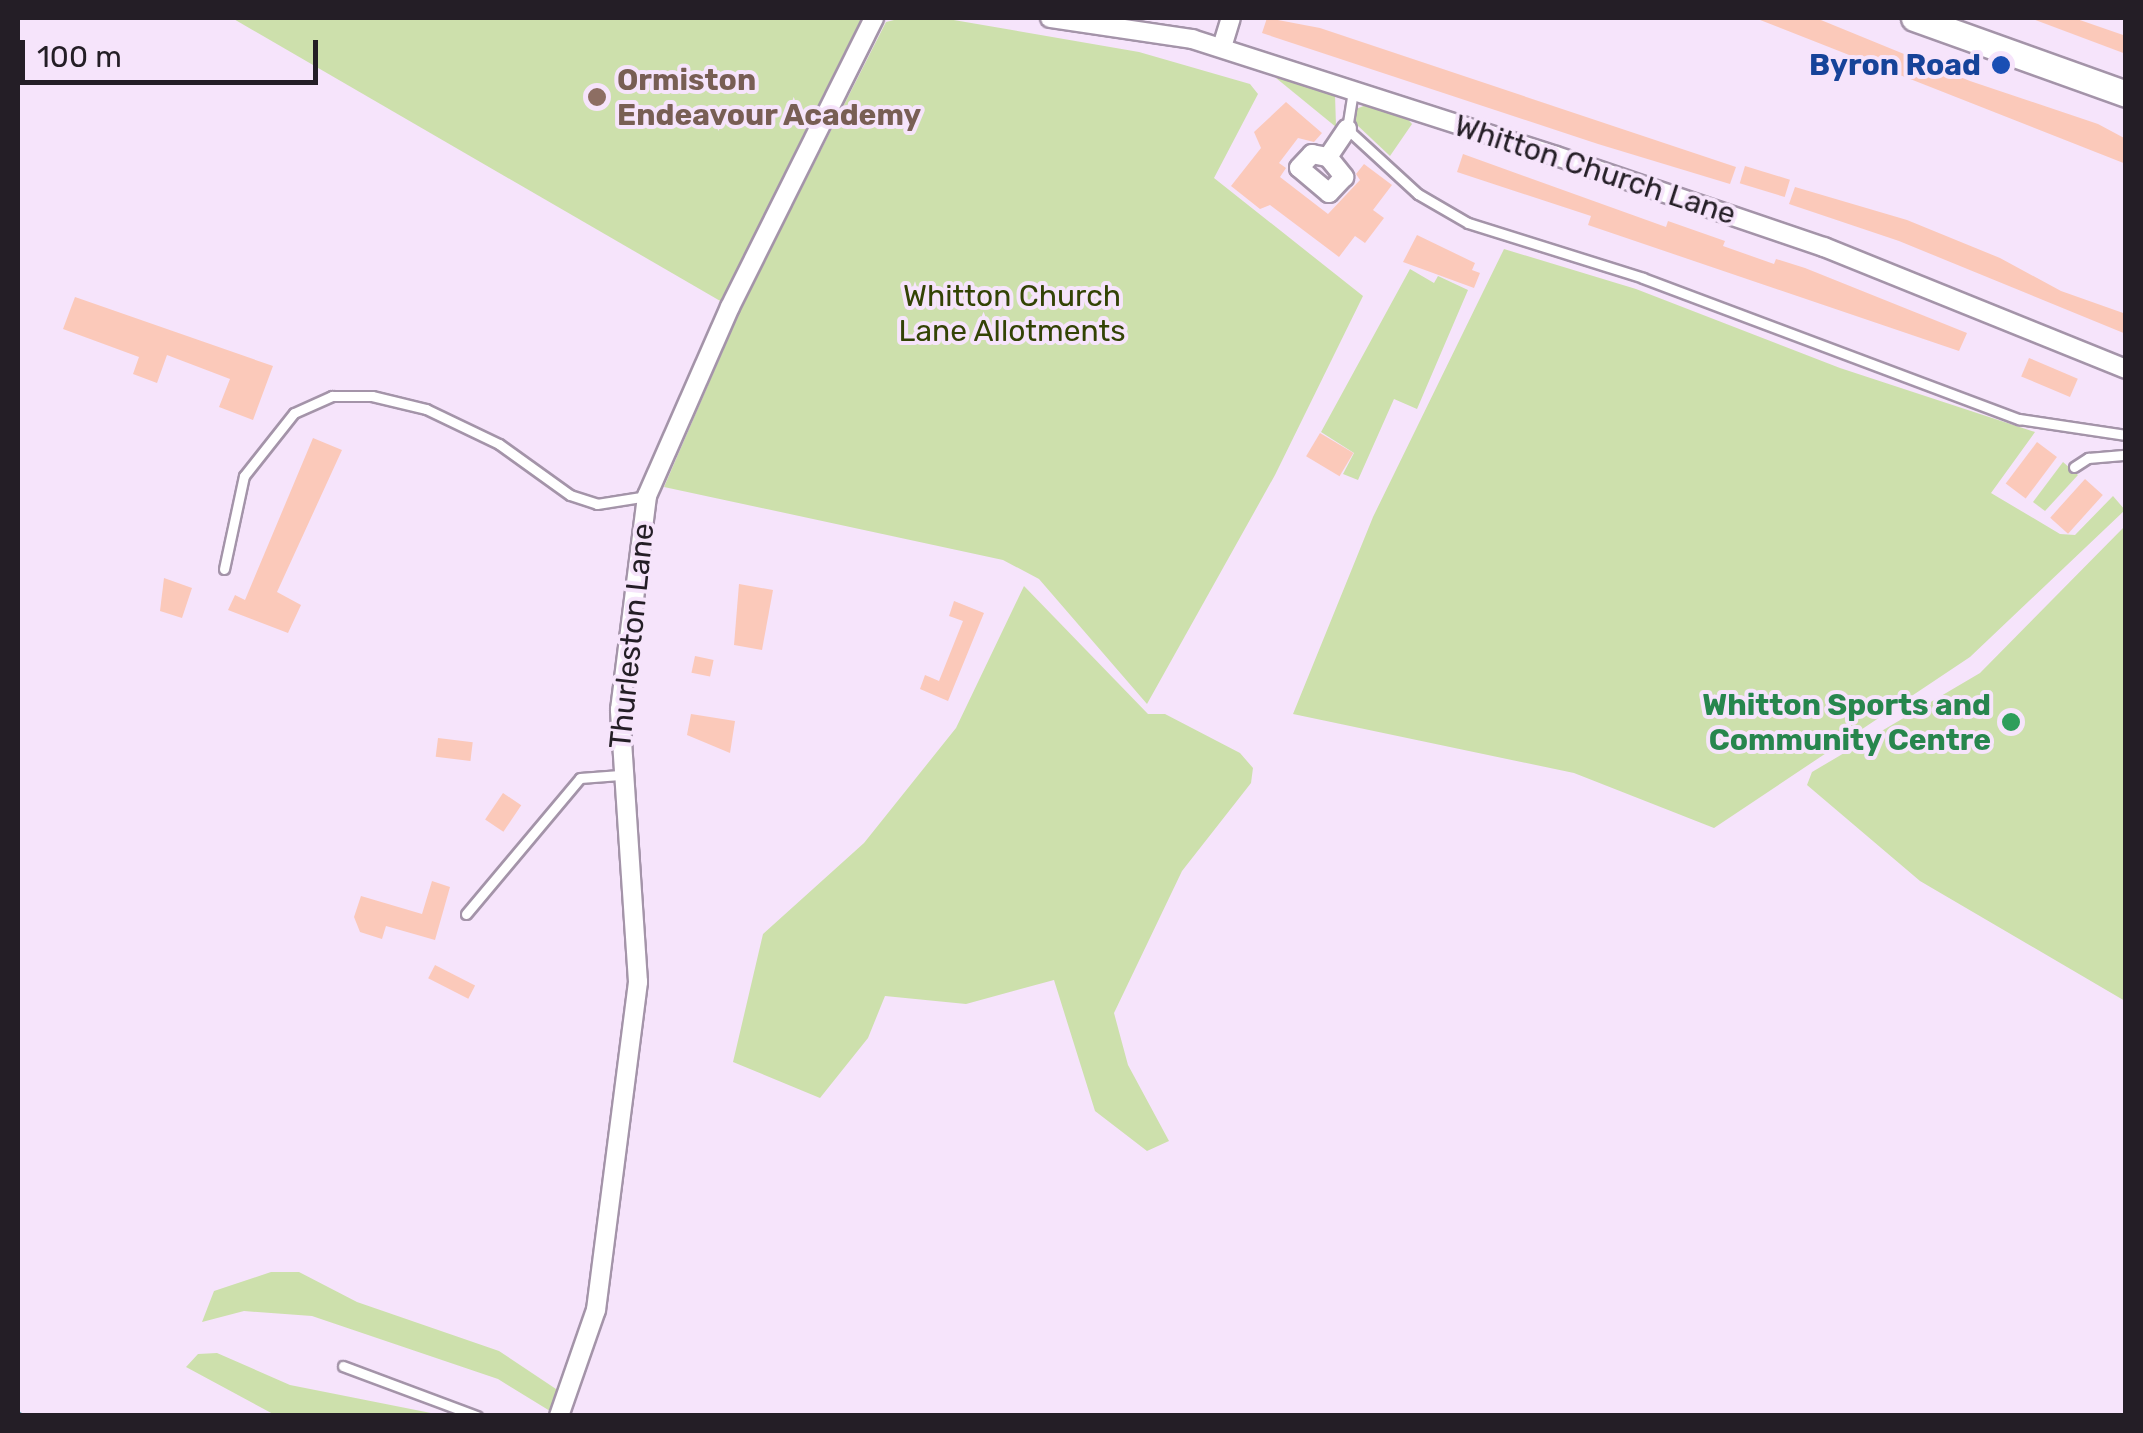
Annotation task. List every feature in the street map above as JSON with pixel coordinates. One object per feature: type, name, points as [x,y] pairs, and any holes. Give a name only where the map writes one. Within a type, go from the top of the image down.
[{"type":"street","name":"Thurleston Lane","points":[[559,1416],[596,1310],[638,982],[620,775],[620,710],[647,496],[715,340],[874,18]]},
{"type":"street","name":"Whitton Church Lane","points":[[1050,18],[1222,48],[1824,247],[2126,370]]},
{"type":"street","points":[[1222,48],[1231,18]]},
{"type":"street","points":[[1914,18],[2126,94]]},
{"type":"street","points":[[1328,157],[1348,129]]},
{"type":"lane","points":[[1353,91],[1348,129],[1418,194],[1468,224],[1643,278],[2019,419],[2126,435]]},
{"type":"lane","points":[[224,569],[244,476],[294,413],[332,396],[372,396],[426,409],[499,444],[549,483],[584,499],[618,504],[647,496]]},
{"type":"lane","points":[[2074,467],[2088,458],[2126,455]]},
{"type":"lane","points":[[466,914],[580,778],[620,775]]},
{"type":"lane","points":[[344,1366],[477,1416]]},
{"type":"green space","name":"Ormiston Endeavour Academy","points":[[232,18],[866,18],[722,302]]},
{"type":"green space","name":"Whitton Church Lane Allotments","points":[[942,18],[1139,52],[1250,84],[1258,94],[1214,178],[1363,296],[1275,475],[1147,704],[1039,579],[1003,560],[664,487],[743,304],[886,22]]},
{"type":"green space","points":[[1276,72],[1335,94],[1336,127],[1276,78]]},
{"type":"green space","points":[[1371,103],[1403,114],[1412,124],[1390,156],[1356,124],[1356,109]]},
{"type":"green space","points":[[1504,249],[1636,289],[1840,368],[2035,432],[1991,493],[2060,534],[2075,535],[2113,496],[2125,510],[1970,657],[1714,828],[1574,773],[1293,714],[1373,517]]},
{"type":"green space","points":[[1410,269],[1434,283],[1438,276],[1468,290],[1417,409],[1394,399],[1358,480],[1343,474],[1354,453],[1321,432]]},
{"type":"green space","points":[[2063,462],[2078,475],[2045,511],[2033,502]]},
{"type":"green space","name":"Whitton Sports and Community Centre","points":[[2125,526],[2125,1001],[1920,881],[1807,785],[1812,772],[1980,673]]},
{"type":"green space","points":[[1024,586],[1148,714],[1165,714],[1240,753],[1253,768],[1251,783],[1182,871],[1114,1013],[1128,1065],[1169,1141],[1147,1151],[1095,1111],[1054,980],[966,1004],[885,996],[868,1038],[820,1098],[733,1062],[763,934],[864,843],[956,728]]},
{"type":"green space","points":[[271,1272],[299,1272],[357,1302],[499,1351],[565,1395],[550,1411],[498,1379],[312,1316],[244,1311],[202,1322],[214,1291]]},
{"type":"green space","points":[[217,1353],[290,1385],[441,1415],[275,1415],[186,1367],[198,1354]]},
{"type":"building","points":[[1267,18],[1320,28],[1736,167],[1730,184],[1598,144],[1262,33]]},
{"type":"building","points":[[1755,18],[1816,18],[1970,81],[2098,124],[2126,139],[2126,164]]},
{"type":"building","points":[[2030,18],[2074,18],[2126,36],[2126,54]]},
{"type":"building","points":[[1286,102],[1322,133],[1314,142],[1298,138],[1279,163],[1286,168],[1280,177],[1328,214],[1360,180],[1356,174],[1364,164],[1392,185],[1373,210],[1384,218],[1365,243],[1355,236],[1339,257],[1270,205],[1260,209],[1231,186],[1261,148],[1254,132]]},
{"type":"building","points":[[1463,154],[1666,227],[1668,221],[1725,241],[1723,246],[1774,264],[1776,259],[1805,268],[1967,333],[1959,351],[1588,225],[1591,216],[1457,172]]},
{"type":"building","points":[[1745,166],[1790,180],[1785,197],[1740,183]]},
{"type":"building","points":[[1795,187],[1907,220],[2000,258],[2061,291],[2126,314],[2126,334],[1899,241],[1789,204]]},
{"type":"building","points":[[1417,235],[1475,263],[1472,270],[1480,273],[1474,288],[1403,262]]},
{"type":"building","points":[[75,297],[273,366],[253,420],[219,407],[230,379],[167,355],[157,383],[133,374],[139,357],[63,329]]},
{"type":"building","points":[[2029,358],[2078,379],[2070,397],[2021,376]]},
{"type":"building","points":[[1320,433],[1353,453],[1340,476],[1306,456]]},
{"type":"building","points":[[313,438],[342,450],[277,592],[301,605],[288,633],[228,610],[235,595],[245,600]]},
{"type":"building","points":[[2037,442],[2057,457],[2026,499],[2006,484]]},
{"type":"building","points":[[2085,479],[2103,495],[2068,534],[2050,518]]},
{"type":"building","points":[[164,578],[192,588],[182,618],[160,611]]},
{"type":"building","points":[[739,584],[773,590],[762,650],[734,645]]},
{"type":"building","points":[[954,601],[984,613],[948,701],[920,689],[925,675],[939,681],[963,621],[949,616]]},
{"type":"building","points":[[695,656],[714,660],[710,677],[691,673]]},
{"type":"building","points":[[691,714],[735,721],[730,753],[687,735]]},
{"type":"building","points":[[438,738],[473,742],[470,761],[436,757]]},
{"type":"building","points":[[503,793],[521,805],[503,832],[485,820]]},
{"type":"building","points":[[432,881],[450,887],[435,940],[386,926],[382,939],[360,932],[354,917],[361,896],[422,914]]},
{"type":"building","points":[[435,965],[475,985],[468,999],[428,978]]},
{"type":"place","name":"Byron Road","points":[[2001,65]]},
{"type":"place","name":"Ormiston Endeavour Academy","points":[[597,97]]},
{"type":"place","name":"Whitton Sports and Community Centre","points":[[2011,722]]}]
